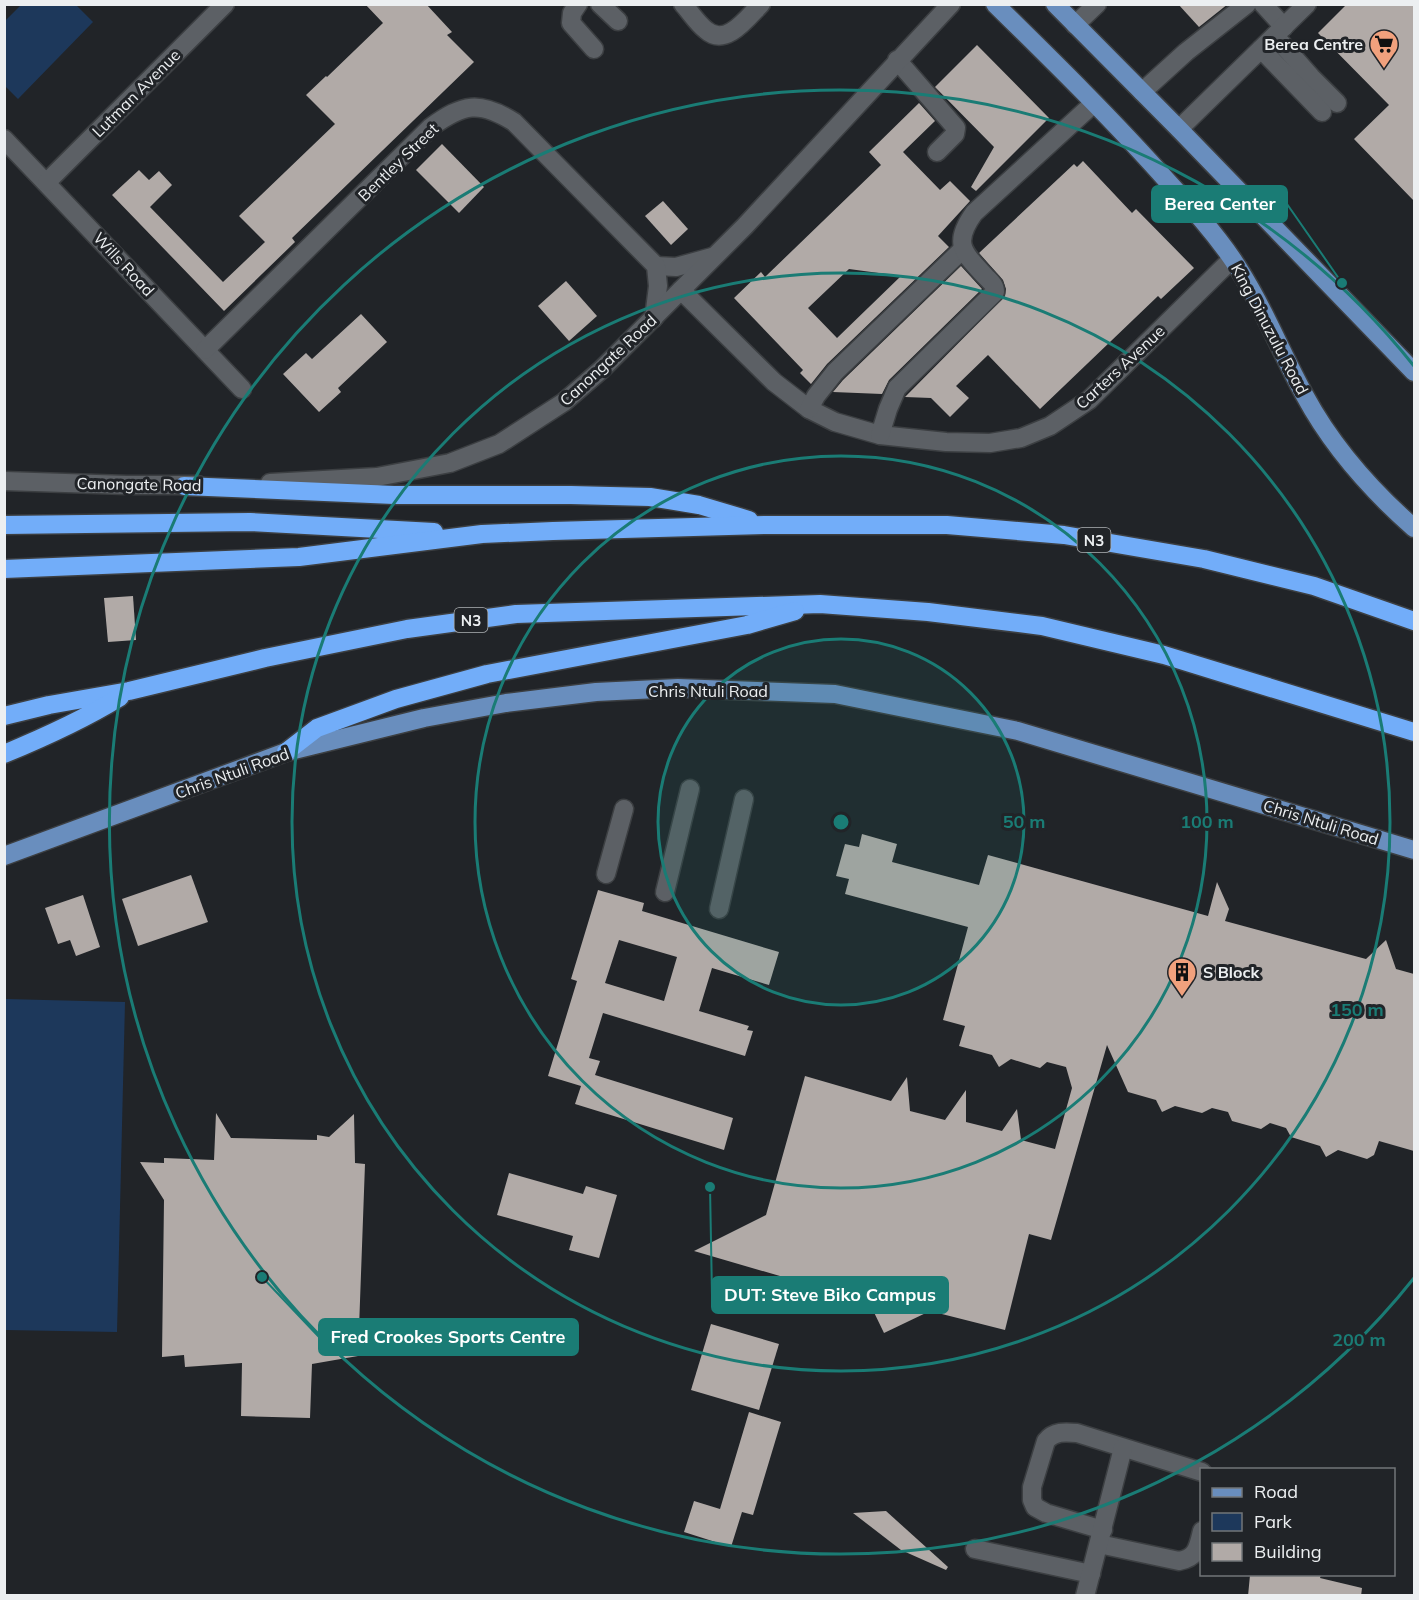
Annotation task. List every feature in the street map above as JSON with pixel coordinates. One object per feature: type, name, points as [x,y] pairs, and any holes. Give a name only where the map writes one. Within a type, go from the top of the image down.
[{"type":"highway","points":[[184,486],[394,495],[650,497],[699,505],[764,525]]},
{"type":"highway","points":[[4,525],[250,522],[482,534]]},
{"type":"highway","name":"N3","points":[[4,569],[299,557],[482,534],[764,525],[947,525],[1064,535],[1204,559],[1314,586],[1414,621]]},
{"type":"highway","points":[[286,752],[317,728],[396,699],[487,674],[747,625],[820,604]]},
{"type":"highway","name":"N3","points":[[4,716],[49,705],[129,691],[265,658],[396,631],[516,614],[820,604],[928,612],[1042,626],[1164,655],[1414,732]]},
{"type":"highway","points":[[4,754],[74,724],[129,691]]},
{"type":"main road","name":"King Dinuzulu Road","points":[[995,4],[1143,153],[1211,229],[1248,284],[1306,398],[1330,436],[1389,506],[1414,528]]},
{"type":"main road","points":[[1055,4],[1414,372]]},
{"type":"main road","name":"Chris Ntuli Road","points":[[4,856],[286,752],[424,718],[506,703],[596,692],[678,688],[835,694],[1018,731],[1414,850]]},
{"type":"street","name":"Lutman Avenue","points":[[47,182],[225,4]]},
{"type":"street","points":[[578,4],[572,13],[571,23],[594,49]]},
{"type":"street","points":[[600,4],[618,21]]},
{"type":"street","points":[[683,4],[707,32],[715,35],[725,35],[735,30],[761,4]]},
{"type":"street","name":"Canongate Road","points":[[4,481],[184,486],[377,477],[450,463],[499,444],[564,402],[602,370],[715,256],[951,4]]},
{"type":"street","points":[[1075,25],[1097,4]]},
{"type":"street","points":[[1142,92],[1186,52],[1247,4]]},
{"type":"street","points":[[1263,4],[1284,27]]},
{"type":"street","points":[[1261,50],[1330,107],[1284,27],[1278,4]]},
{"type":"street","points":[[1179,129],[1307,4]]},
{"type":"street","points":[[897,60],[956,128],[955,134],[937,152]]},
{"type":"street","points":[[880,435],[897,388],[995,292],[992,283],[963,249],[964,228],[974,213],[1094,103]]},
{"type":"street","name":"Bentley Street","points":[[206,350],[431,127],[460,109],[474,107],[488,109],[514,122],[656,266]]},
{"type":"street","name":"Wills Road","points":[[4,139],[242,389]]},
{"type":"street","points":[[809,409],[835,372],[963,249]]},
{"type":"street","points":[[654,318],[658,285],[656,266],[684,265],[715,256]]},
{"type":"street","name":"Carters Avenue","points":[[681,290],[774,382],[809,409],[835,422],[880,435],[946,442],[990,443],[1021,438],[1050,426],[1089,400],[1232,259]]},
{"type":"street","points":[[665,892],[690,789]]},
{"type":"street","points":[[719,909],[744,799]]},
{"type":"street","points":[[606,874],[624,809]]},
{"type":"street","points":[[1200,1471],[1077,1434],[1058,1433],[1050,1436],[1046,1441],[1032,1487],[1032,1500],[1039,1510],[1101,1537],[1179,1561],[1185,1560],[1197,1551],[1200,1539]]},
{"type":"street","points":[[1085,1596],[1124,1448]]},
{"type":"street","points":[[975,1549],[1091,1574]]},
{"type":"green space","points":[[75,4],[93,22],[18,99],[5,86],[5,21],[21,5]]},
{"type":"green space","points":[[5,999],[125,1002],[117,1332],[5,1330]]},
{"type":"building","points":[[365,4],[426,4],[452,32],[447,35],[474,62],[292,238],[295,242],[224,311],[112,195],[139,170],[149,180],[159,171],[172,185],[150,207],[223,282],[265,242],[239,216],[335,124],[306,95],[383,23]]},
{"type":"building","points":[[1178,4],[1228,4],[1199,27]]},
{"type":"building","name":"Berea Centre","points":[[1347,4],[1414,4],[1414,201],[1354,139],[1389,105],[1318,33]]},
{"type":"building","points":[[977,45],[1049,118],[976,191],[971,187],[994,147],[935,87]]},
{"type":"building","points":[[919,103],[935,121],[903,152],[940,190],[950,181],[970,201],[938,236],[949,247],[827,364],[811,384],[800,373],[803,370],[734,298],[761,272],[765,277],[881,165],[869,152]],"holes":[[[849,269],[901,276],[837,338],[808,308]]]},
{"type":"building","points":[[442,144],[484,187],[459,213],[416,170]]},
{"type":"building","points":[[1083,161],[1132,213],[1136,209],[1194,268],[1161,299],[1158,296],[1040,409],[988,355],[956,386],[969,398],[950,417],[931,398],[905,397],[1005,296],[1006,289],[1003,280],[979,253],[1074,164],[1077,167]]},
{"type":"building","points":[[663,201],[688,229],[671,245],[645,216]]},
{"type":"building","points":[[961,266],[982,289],[889,380],[882,394],[833,392],[843,380]]},
{"type":"building","points":[[566,281],[597,316],[569,341],[538,306]]},
{"type":"building","points":[[361,314],[387,342],[338,388],[341,392],[319,412],[283,374],[306,353],[312,359]]},
{"type":"building","points":[[133,596],[136,640],[108,642],[104,598]]},
{"type":"building","points":[[862,834],[897,844],[892,862],[979,885],[988,855],[1208,916],[1217,882],[1229,909],[1225,921],[1366,959],[1386,940],[1396,969],[1414,974],[1414,1151],[1379,1141],[1374,1155],[1367,1159],[1338,1150],[1326,1157],[1320,1146],[1291,1137],[1286,1128],[1270,1123],[1261,1129],[1232,1121],[1228,1112],[1212,1108],[1202,1113],[1175,1106],[1162,1112],[1156,1100],[1128,1092],[1107,1045],[1051,1240],[1029,1234],[1005,1330],[930,1311],[884,1333],[869,1302],[694,1251],[766,1215],[805,1076],[891,1101],[907,1077],[910,1111],[945,1120],[966,1090],[966,1122],[1002,1131],[1017,1109],[1021,1140],[1055,1149],[1072,1088],[1066,1067],[1047,1062],[1040,1068],[1011,1059],[999,1067],[992,1055],[959,1046],[965,1026],[943,1020],[968,927],[845,894],[849,879],[836,876],[845,844],[859,847]]},
{"type":"building","points":[[191,875],[208,922],[138,946],[122,899]]},
{"type":"building","points":[[598,890],[644,903],[642,911],[779,952],[769,985],[712,968],[699,1011],[749,1026],[747,1030],[753,1031],[745,1056],[603,1013],[589,1058],[600,1061],[595,1075],[733,1118],[724,1150],[575,1104],[581,1086],[548,1076],[577,981],[571,979]],"holes":[[[619,940],[677,957],[664,1001],[605,983]]]},
{"type":"building","points":[[83,895],[100,947],[76,956],[70,940],[58,944],[45,908]]},
{"type":"building","points":[[216,1113],[231,1138],[317,1140],[317,1135],[329,1137],[354,1114],[355,1163],[365,1164],[358,1356],[312,1364],[310,1418],[241,1416],[242,1363],[185,1367],[184,1355],[162,1357],[164,1200],[140,1162],[164,1163],[164,1158],[214,1160]]},
{"type":"building","points":[[509,1173],[583,1194],[586,1186],[617,1195],[599,1258],[569,1250],[573,1236],[497,1215]]},
{"type":"building","points":[[711,1324],[779,1344],[759,1410],[691,1390]]},
{"type":"building","points":[[749,1412],[781,1422],[753,1515],[742,1512],[731,1547],[684,1532],[694,1501],[720,1509]]},
{"type":"building","points":[[886,1511],[948,1567],[946,1570],[901,1550],[853,1513]]},
{"type":"building","points":[[1250,1576],[1321,1576],[1320,1578],[1362,1588],[1361,1596],[1248,1596]]},
{"type":"place","name":"Berea Centre","points":[[1384,70]]},
{"type":"place","name":"Berea Center","points":[[1342,283]]},
{"type":"place","name":"S Block","points":[[1182,998]]},
{"type":"place","name":"DUT: Steve Biko Campus","points":[[710,1187]]},
{"type":"place","name":"Fred Crookes Sports Centre","points":[[262,1277]]}]
